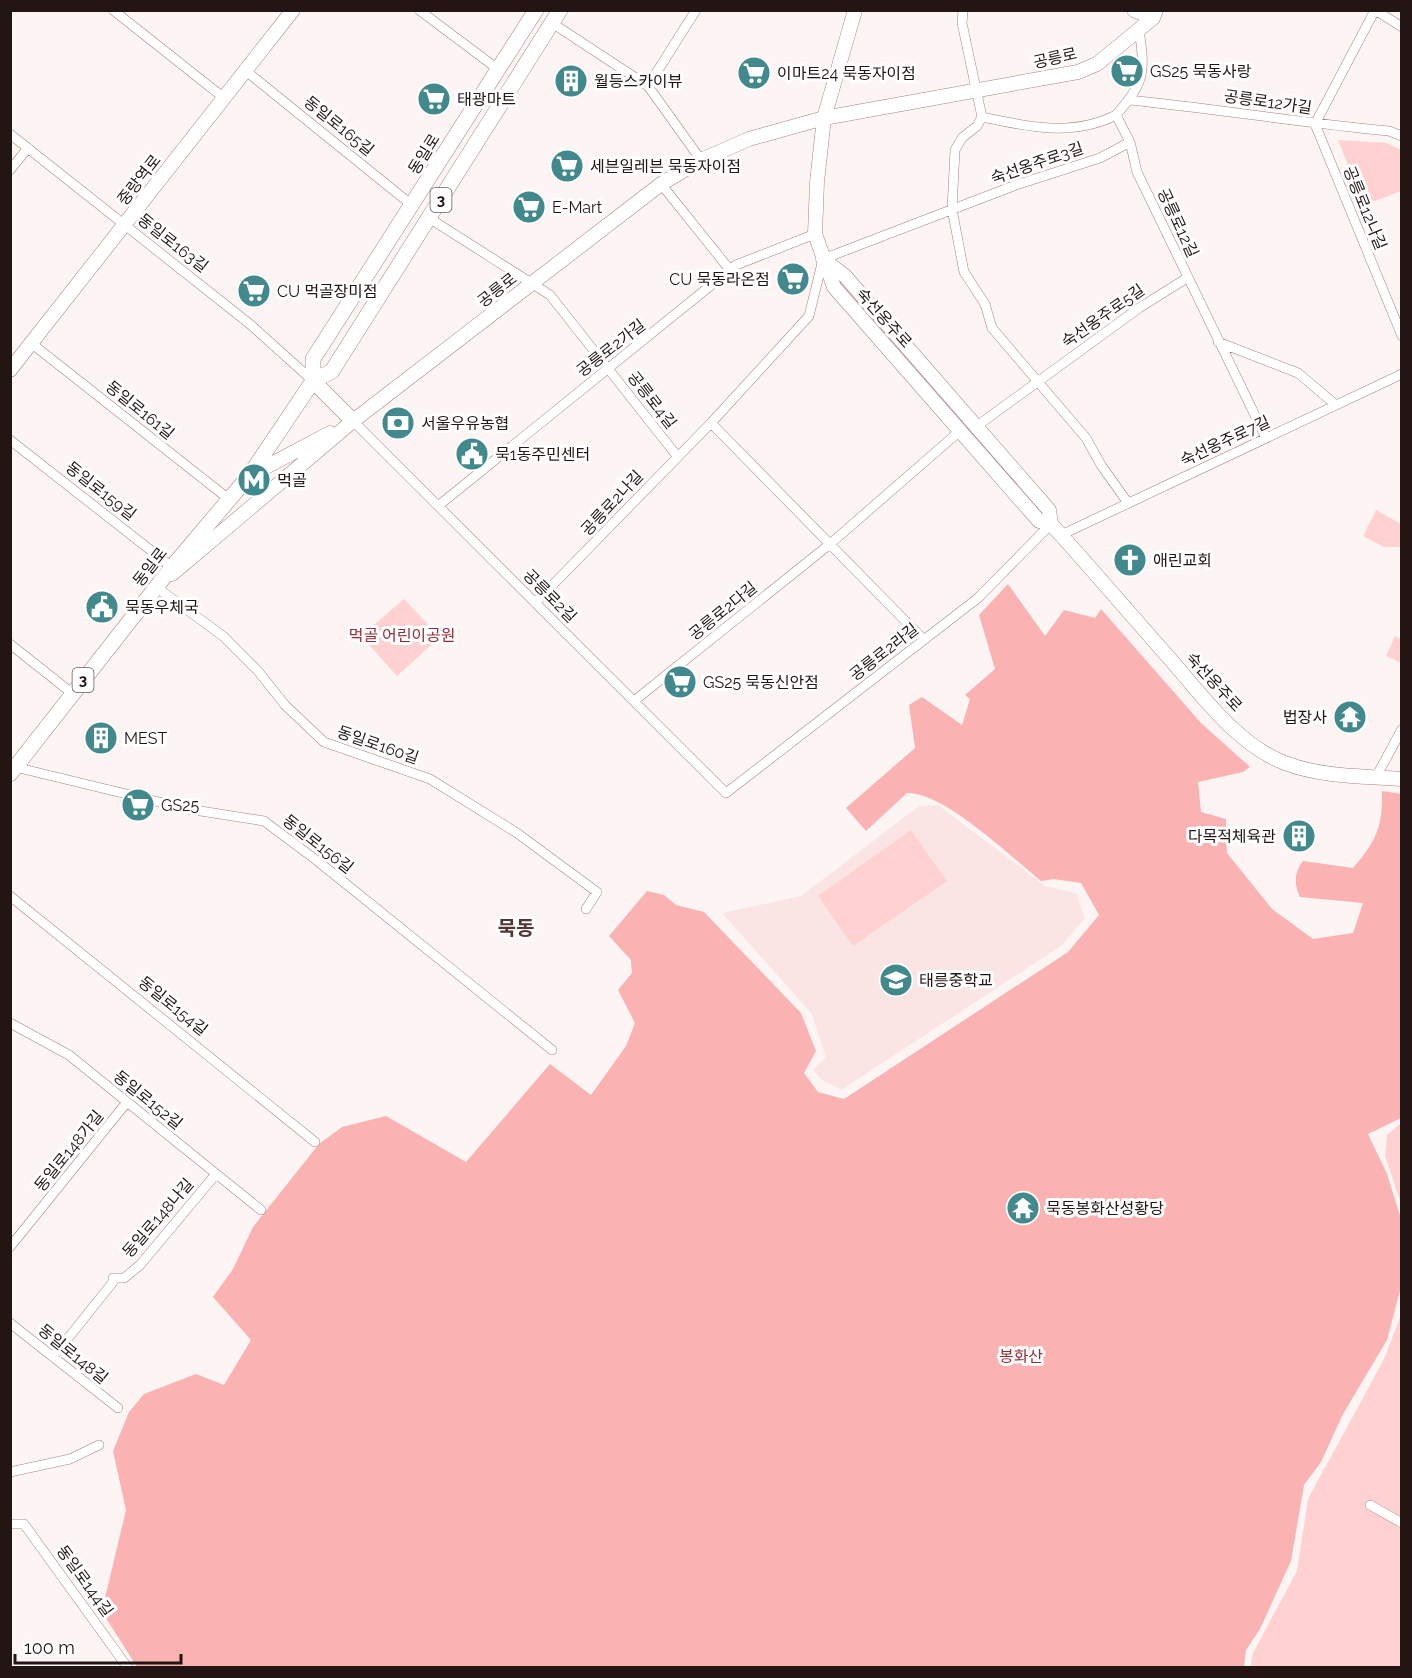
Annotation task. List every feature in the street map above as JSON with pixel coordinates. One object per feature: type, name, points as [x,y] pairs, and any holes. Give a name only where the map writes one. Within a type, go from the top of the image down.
[{"type":"main road","name":"동일로","points":[[313,381],[313,359],[536,10]]},
{"type":"main road","name":"동일로","points":[[13,770],[172,567],[249,476],[313,381],[332,371],[524,66],[553,14]]},
{"type":"main road","points":[[508,55],[525,45],[529,50],[524,66]]},
{"type":"main road","points":[[334,326],[332,342],[338,346],[352,339]]},
{"type":"main road","points":[[313,381],[353,421]]},
{"type":"street","points":[[113,10],[224,98]]},
{"type":"street","name":"중랑역로","points":[[10,370],[293,10]]},
{"type":"street","points":[[419,10],[498,70]]},
{"type":"street","points":[[648,86],[696,10]]},
{"type":"street","name":"숙선옹주로","points":[[855,10],[824,118],[815,234],[834,287],[1039,521],[1051,524],[1196,688],[1247,741],[1275,758],[1301,768],[1333,774],[1401,779]]},
{"type":"street","points":[[963,10],[962,23],[982,117],[977,126],[962,138],[956,150],[952,209],[964,272],[985,304],[992,328],[1086,438],[1101,465],[1128,503]]},
{"type":"street","points":[[1134,10],[1154,14]]},
{"type":"street","points":[[1315,124],[1376,10],[1401,27]]},
{"type":"street","points":[[553,14],[648,86],[701,160]]},
{"type":"street","name":"공릉로","points":[[156,587],[353,421],[661,184],[701,160],[749,139],[824,118],[1078,72],[1097,64],[1154,14]]},
{"type":"street","points":[[982,117],[1022,125],[1068,130],[1100,123],[1116,115],[1130,99],[1145,69],[1139,29]]},
{"type":"street","name":"동일로165길","points":[[246,71],[412,206]]},
{"type":"street","name":"공릉로12가길","points":[[1130,99],[1389,132],[1401,136]]},
{"type":"street","name":"공릉로12길","points":[[1116,115],[1130,142],[1137,172],[1266,438]]},
{"type":"street","name":"공릉로12나길","points":[[1315,124],[1401,336]]},
{"type":"street","name":"동일로163길","points":[[10,134],[251,325],[313,381]]},
{"type":"street","name":"숙선옹주로3길","points":[[823,259],[1016,185],[1100,158],[1130,142]]},
{"type":"street","points":[[10,170],[28,148]]},
{"type":"street","points":[[661,184],[730,270]]},
{"type":"street","points":[[429,218],[533,283]]},
{"type":"street","name":"공릉로2가길","points":[[438,506],[736,265],[815,234]]},
{"type":"street","name":"숙선옹주로","points":[[823,259],[845,276],[977,426],[1049,510],[1051,524]]},
{"type":"street","name":"공릉로2나길","points":[[535,603],[711,423],[809,316],[823,259]]},
{"type":"street","name":"숙선옹주로5길","points":[[977,426],[1139,309],[1187,278]]},
{"type":"street","name":"공릉로4길","points":[[533,283],[550,295],[677,456]]},
{"type":"street","points":[[1218,342],[1299,374],[1336,405]]},
{"type":"street","name":"동일로161길","points":[[31,343],[230,500]]},
{"type":"street","name":"숙선옹주로7길","points":[[1061,535],[1401,374]]},
{"type":"street","name":"공릉로","points":[[249,476],[353,421]]},
{"type":"street","name":"공릉로2길","points":[[353,421],[726,793]]},
{"type":"street","points":[[711,423],[924,640]]},
{"type":"street","name":"공릉로2다길","points":[[634,701],[830,544],[961,430]]},
{"type":"street","name":"동일로159길","points":[[10,440],[172,567]]},
{"type":"street","name":"공릉로2라길","points":[[726,793],[978,598],[1051,524]]},
{"type":"street","name":"동일로160길","points":[[156,587],[223,636],[258,671],[285,705],[324,742],[430,779],[477,808],[570,870],[597,892],[586,909]]},
{"type":"street","points":[[10,644],[73,694]]},
{"type":"street","points":[[1376,777],[1401,729]]},
{"type":"street","name":"동일로156길","points":[[13,770],[188,809],[264,821],[315,859],[552,1050]]},
{"type":"street","name":"동일로154길","points":[[10,896],[315,1142]]},
{"type":"street","name":"동일로152길","points":[[10,1023],[69,1056],[261,1210]]},
{"type":"street","name":"동일로148가길","points":[[10,1247],[127,1102]]},
{"type":"street","name":"동일로148나길","points":[[53,1357],[113,1282],[113,1278],[124,1278],[140,1266],[216,1174]]},
{"type":"street","name":"동일로148길","points":[[10,1323],[118,1408]]},
{"type":"street","points":[[10,1472],[70,1459],[99,1445]]},
{"type":"street","points":[[1370,1505],[1401,1523]]},
{"type":"street","name":"동일로144길","points":[[10,1524],[24,1524],[128,1668]]},
{"type":"shaded area","name":"태릉중학교","points":[[938,805],[1045,886],[1076,893],[1085,918],[1061,946],[841,1090],[822,1080],[813,1070],[826,1057],[812,1014],[722,913],[801,896],[919,806]]},
{"type":"green space","points":[[1338,140],[1386,143],[1401,150],[1401,191],[1364,205]]},
{"type":"green space","points":[[1376,510],[1401,524],[1401,547],[1384,547],[1363,536]]},
{"type":"green space","name":"봉화산","points":[[1008,584],[1045,636],[1064,610],[1095,618],[1101,609],[1201,723],[1250,767],[1243,772],[1198,782],[1201,812],[1226,819],[1227,853],[1272,909],[1313,939],[1353,933],[1363,903],[1300,897],[1296,879],[1300,865],[1303,861],[1353,868],[1373,841],[1381,814],[1382,791],[1401,794],[1401,1118],[1368,1134],[1387,1174],[1401,1219],[1401,1287],[1387,1340],[1343,1414],[1321,1462],[1304,1485],[1291,1561],[1260,1629],[1246,1650],[1244,1667],[137,1667],[106,1618],[104,1602],[126,1510],[113,1451],[129,1412],[144,1394],[196,1374],[224,1385],[251,1340],[213,1297],[233,1269],[253,1227],[319,1144],[342,1127],[386,1116],[466,1162],[550,1064],[591,1095],[626,1046],[635,1023],[618,990],[632,973],[631,960],[609,936],[647,891],[664,895],[676,905],[704,912],[801,1013],[816,1051],[804,1073],[818,1092],[844,1099],[1068,952],[1099,915],[1081,883],[1054,879],[1041,881],[976,827],[922,795],[907,793],[866,831],[846,808],[915,748],[909,705],[922,697],[962,725],[970,699],[965,695],[995,669],[979,615]]},
{"type":"green space","name":"먹골 어린이공원","points":[[404,599],[440,637],[397,676],[361,636]]},
{"type":"green space","points":[[1395,636],[1401,639],[1401,663],[1386,656]]},
{"type":"green space","points":[[911,830],[947,881],[853,946],[818,896]]},
{"type":"green space","points":[[1401,1123],[1401,1203],[1385,1156],[1387,1135]]},
{"type":"green space","points":[[1401,1315],[1401,1667],[1250,1668],[1253,1653],[1297,1571],[1308,1499],[1384,1359]]},
{"type":"place","name":"GS25 묵동사랑","points":[[1127,71]]},
{"type":"place","name":"이마트24 묵동자이점","points":[[754,73]]},
{"type":"place","name":"월등스카이뷰","points":[[571,81]]},
{"type":"place","name":"태광마트","points":[[434,99]]},
{"type":"place","name":"세븐일레븐 묵동자이점","points":[[567,166]]},
{"type":"place","name":"E-Mart","points":[[529,207]]},
{"type":"place","name":"CU 묵동라온점","points":[[793,279]]},
{"type":"place","name":"CU 먹골장미점","points":[[254,291]]},
{"type":"place","name":"서울우유농협","points":[[398,423]]},
{"type":"place","name":"묵1동주민센터","points":[[472,454]]},
{"type":"place","name":"먹골","points":[[254,480]]},
{"type":"place","name":"애린교회","points":[[1130,560]]},
{"type":"place","name":"묵동우체국","points":[[102,607]]},
{"type":"place","name":"GS25 묵동신안점","points":[[680,682]]},
{"type":"place","name":"법장사","points":[[1350,717]]},
{"type":"place","name":"MEST","points":[[101,738]]},
{"type":"place","name":"GS25","points":[[138,805]]},
{"type":"place","name":"다목적체육관","points":[[1299,836]]},
{"type":"place","name":"태릉중학교","points":[[896,980]]},
{"type":"place","name":"묵동봉화산성황당","points":[[1023,1208]]},
{"type":"district","name":"묵동","points":[[516,928]]}]
